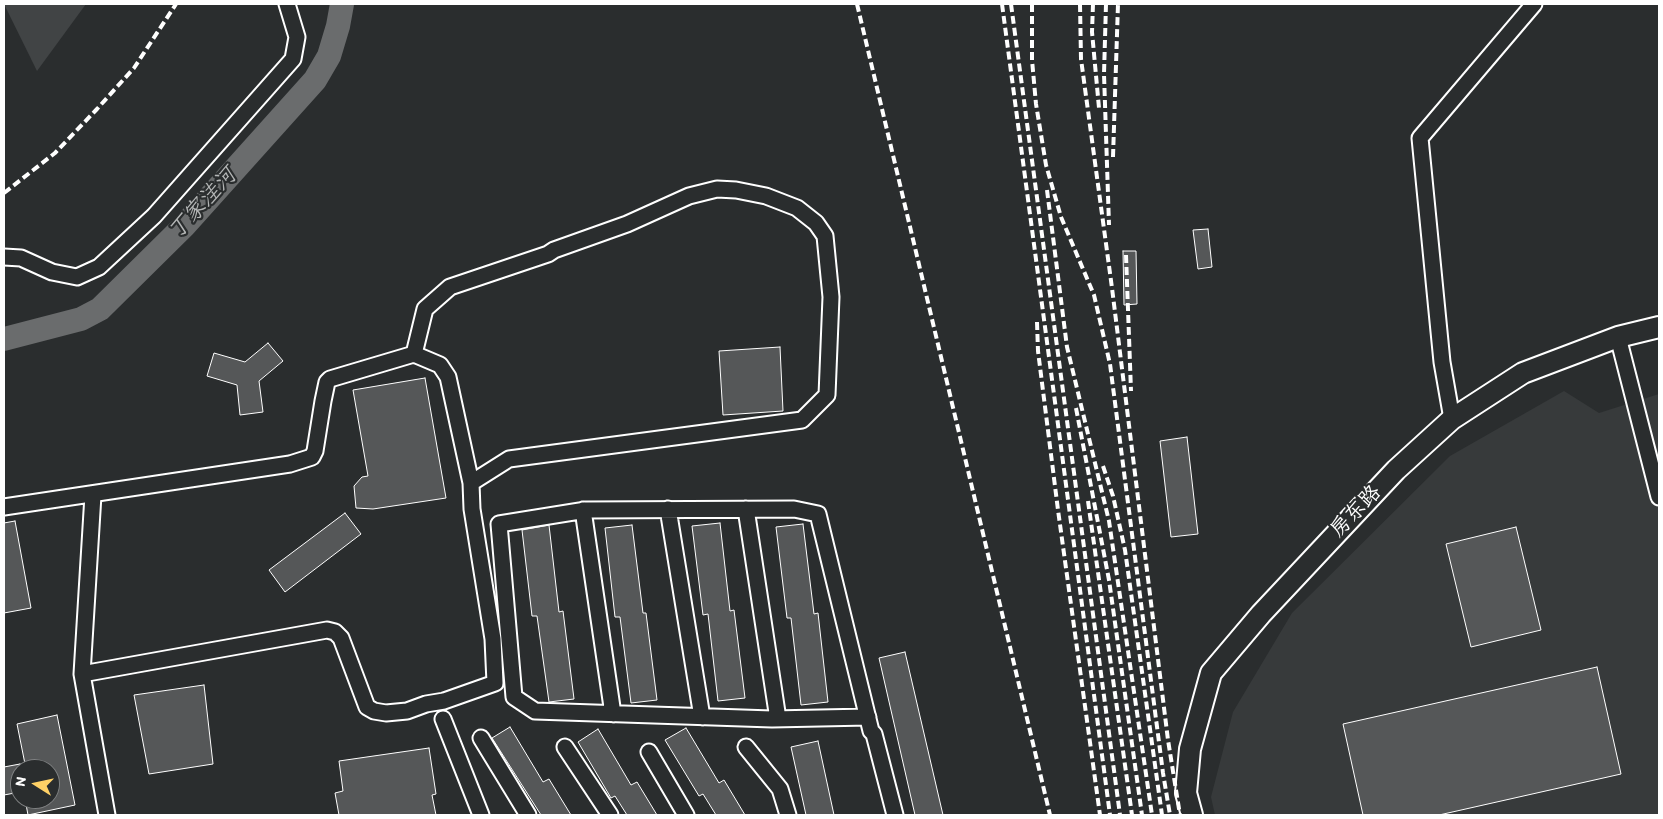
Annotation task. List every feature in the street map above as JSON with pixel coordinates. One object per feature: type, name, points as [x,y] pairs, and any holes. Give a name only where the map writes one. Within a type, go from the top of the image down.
[{"type":"main road","name":"房东路","points":[[1192,815],[1186,793],[1190,749],[1211,674],[1261,614],[1396,470],[1452,419],[1523,373],[1618,337],[1659,327]]},
{"type":"street","points":[[4,256],[21,258],[52,272],[77,277],[99,267],[154,216],[294,59],[297,37],[288,4]]},
{"type":"street","points":[[1452,419],[1442,362],[1420,138],[1534,4]]},
{"type":"street","points":[[414,354],[425,309],[450,286],[548,254],[554,250],[627,224],[689,196],[717,190],[736,190],[766,196],[796,208],[816,223],[825,236],[831,297],[827,395],[802,420],[509,459],[471,482]]},
{"type":"street","points":[[1618,337],[1659,497]]},
{"type":"street","points":[[4,507],[290,464],[312,456],[327,382],[340,375],[414,354],[440,365],[448,377],[471,482],[472,509],[493,639],[494,683],[444,701],[426,704],[407,711],[386,713],[374,711],[367,707],[341,638],[335,632],[327,630],[82,674]]},
{"type":"street","points":[[93,495],[82,674],[107,815]]},
{"type":"street","points":[[668,509],[702,717]]},
{"type":"street","points":[[746,509],[778,719]]},
{"type":"street","points":[[868,717],[778,719],[534,711],[514,697],[499,524],[583,510],[794,509],[818,514],[868,717],[895,815]]},
{"type":"street","points":[[583,510],[612,714]]},
{"type":"street","points":[[442,719],[482,815]]},
{"type":"street","points":[[481,738],[528,815]]},
{"type":"street","points":[[565,747],[610,815]]},
{"type":"street","points":[[746,747],[780,789],[788,815]]},
{"type":"street","points":[[649,752],[686,815]]},
{"type":"shaded area","points":[[4,4],[86,4],[37,71]]},
{"type":"shaded area","points":[[1564,391],[1599,413],[1659,394],[1659,815],[1215,815],[1211,797],[1233,712],[1292,613],[1450,456]]},
{"type":"building","points":[[1208,229],[1212,267],[1198,269],[1193,230]]},
{"type":"building","points":[[1123,251],[1136,251],[1137,304],[1124,305]]},
{"type":"building","points":[[268,343],[283,361],[259,381],[263,412],[240,415],[237,385],[207,376],[214,353],[245,362]]},
{"type":"building","points":[[780,347],[783,411],[723,415],[719,351]]},
{"type":"building","points":[[425,378],[446,498],[373,509],[356,508],[354,486],[362,477],[368,476],[353,390]]},
{"type":"building","points":[[1187,437],[1198,534],[1171,537],[1160,441]]},
{"type":"building","points":[[345,513],[361,534],[285,592],[269,570]]},
{"type":"building","points":[[15,521],[31,608],[4,613],[4,523]]},
{"type":"building","points":[[720,523],[730,611],[734,610],[745,698],[718,701],[708,614],[703,615],[692,526]]},
{"type":"building","points":[[803,524],[814,614],[818,613],[828,702],[801,705],[791,618],[787,618],[776,527]]},
{"type":"building","points":[[549,525],[559,612],[563,611],[574,699],[549,702],[537,616],[532,616],[522,530]]},
{"type":"building","points":[[632,525],[643,613],[646,613],[657,700],[631,703],[620,617],[615,617],[605,528]]},
{"type":"building","points":[[1516,527],[1541,630],[1471,647],[1446,544]]},
{"type":"building","points":[[905,652],[943,815],[915,815],[879,658]]},
{"type":"building","points":[[1597,667],[1621,774],[1439,815],[1363,815],[1343,724]]},
{"type":"building","points":[[204,685],[213,764],[149,774],[134,695]]},
{"type":"building","points":[[57,715],[75,805],[60,808],[60,759],[24,759],[17,724]]},
{"type":"building","points":[[510,727],[543,782],[549,779],[571,815],[541,815],[492,738]]},
{"type":"building","points":[[686,728],[719,783],[724,780],[745,815],[716,815],[703,794],[699,796],[665,740]]},
{"type":"building","points":[[598,729],[631,785],[637,782],[657,815],[627,815],[615,796],[611,798],[578,742]]},
{"type":"building","points":[[818,741],[834,815],[806,815],[791,747]]},
{"type":"building","points":[[429,748],[436,794],[432,795],[436,815],[339,815],[335,793],[343,791],[339,761]]},
{"type":"building","points":[[10,766],[10,794],[4,795],[4,767]]},
{"type":"building","points":[[27,809],[56,809],[28,815]]},
{"type":"waterway","name":"丁家洼河","points":[[4,339],[81,319],[100,309],[184,226],[315,80],[329,56],[342,4]]},
{"type":"railway","points":[[4,193],[55,153],[97,109],[134,68],[176,4]]},
{"type":"railway","points":[[857,4],[1050,815]]},
{"type":"railway","points":[[1002,4],[1110,815]]},
{"type":"railway","points":[[1011,4],[1120,815]]},
{"type":"railway","points":[[1032,4],[1032,60],[1036,104],[1046,165],[1061,217],[1094,295],[1110,364],[1170,815]]},
{"type":"railway","points":[[1080,4],[1081,59],[1112,288],[1168,740],[1180,815]]},
{"type":"railway","points":[[1093,4],[1092,32],[1099,108]]},
{"type":"railway","points":[[1106,4],[1104,74],[1109,225]]},
{"type":"railway","points":[[1113,157],[1118,4]]},
{"type":"railway","points":[[1047,190],[1067,347],[1109,521],[1152,815]]},
{"type":"railway","points":[[1126,255],[1131,391]]},
{"type":"railway","points":[[1037,322],[1038,351],[1058,510],[1100,815]]},
{"type":"railway","points":[[1076,408],[1109,580],[1142,815]]},
{"type":"railway","points":[[1103,466],[1113,496],[1125,550],[1162,815]]},
{"type":"railway","points":[[1088,501],[1132,815]]}]
